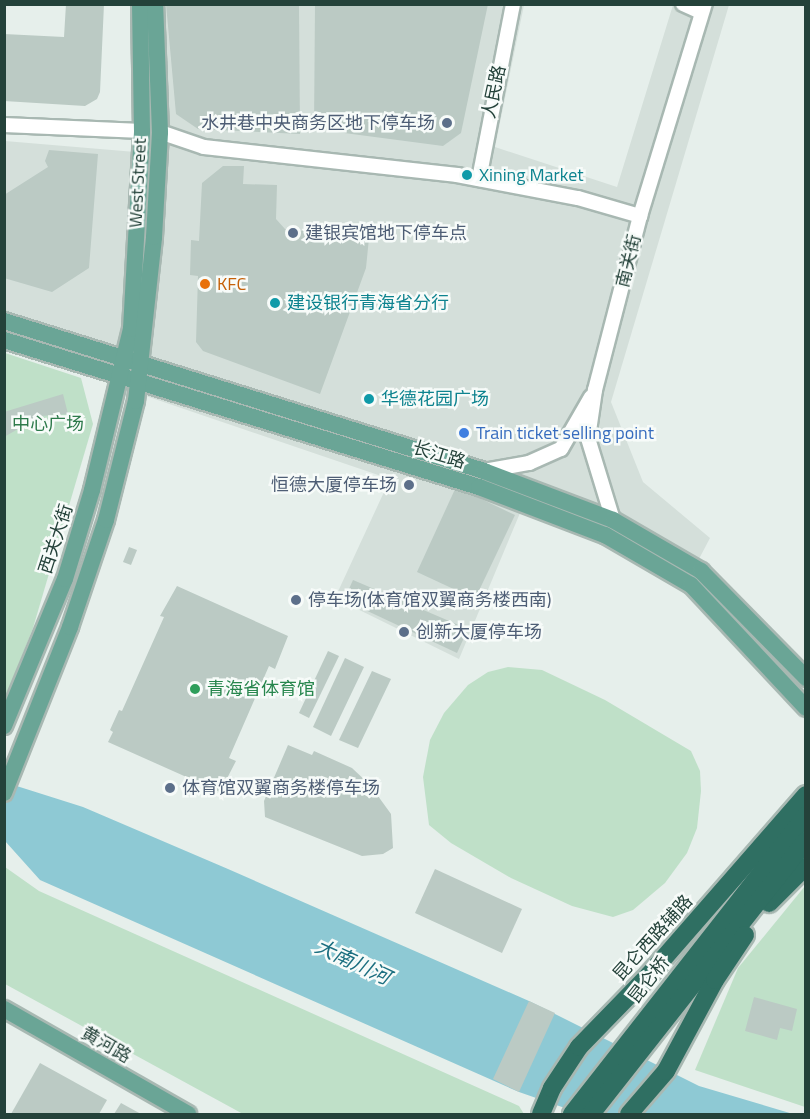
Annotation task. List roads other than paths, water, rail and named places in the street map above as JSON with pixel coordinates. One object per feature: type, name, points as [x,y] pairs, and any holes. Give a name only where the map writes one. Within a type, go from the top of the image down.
[{"type":"highway","name":"昆仑西路辅路","points":[[541,1114],[552,1088],[579,1047],[650,975],[806,795]]},
{"type":"highway","name":"昆仑桥","points":[[572,1114],[806,816]]},
{"type":"highway","name":"昆仑桥","points":[[591,1114],[806,841]]},
{"type":"highway","points":[[629,1114],[666,1071],[715,980],[760,914],[806,866]]},
{"type":"main road","name":"West Street","points":[[131,361],[142,131],[140,4]]},
{"type":"main road","name":"West Street","points":[[131,361],[154,237],[160,132],[155,4]]},
{"type":"main road","name":"长江路","points":[[4,321],[484,471],[613,520],[701,571],[806,678]]},
{"type":"main road","name":"长江路","points":[[4,340],[479,487],[605,536],[690,585],[806,708]]},
{"type":"main road","points":[[4,793],[106,520],[131,361]]},
{"type":"main road","name":"西关大街","points":[[4,726],[65,579],[129,380]]},
{"type":"main road","name":"黄河路","points":[[4,1009],[188,1114]]},
{"type":"street","name":"人民路","points":[[479,179],[513,4]]},
{"type":"street","points":[[683,4],[703,8]]},
{"type":"street","name":"南关街","points":[[613,520],[588,438],[595,390],[640,216],[703,8]]},
{"type":"street","points":[[4,125],[142,131]]},
{"type":"street","points":[[160,132],[204,147],[479,179],[578,198],[640,216]]},
{"type":"street","points":[[484,471],[529,463],[561,449],[595,390]]},
{"type":"water","name":"大南川河","points":[[4,782],[83,807],[228,869],[529,1001],[699,1086],[793,1114],[582,1114],[519,1092],[40,880],[5,841]]},
{"type":"place","name":"水井巷中央商务区地下停车场","points":[[447,123]]},
{"type":"place","name":"Xining Market","points":[[467,175]]},
{"type":"place","name":"建银宾馆地下停车点","points":[[293,233]]},
{"type":"place","name":"KFC","points":[[205,284]]},
{"type":"place","name":"建设银行青海省分行","points":[[275,303]]},
{"type":"place","name":"华德花园广场","points":[[369,399]]},
{"type":"place","name":"Train ticket selling point","points":[[464,433]]},
{"type":"place","name":"恒德大厦停车场","points":[[409,485]]},
{"type":"place","name":"停车场(体育馆双翼商务楼西南)","points":[[296,600]]},
{"type":"place","name":"创新大厦停车场","points":[[404,632]]},
{"type":"place","name":"青海省体育馆","points":[[195,689]]},
{"type":"place","name":"体育馆双翼商务楼停车场","points":[[170,788]]},
{"type":"park label","name":"中心广场","points":[[48,424]]}]
